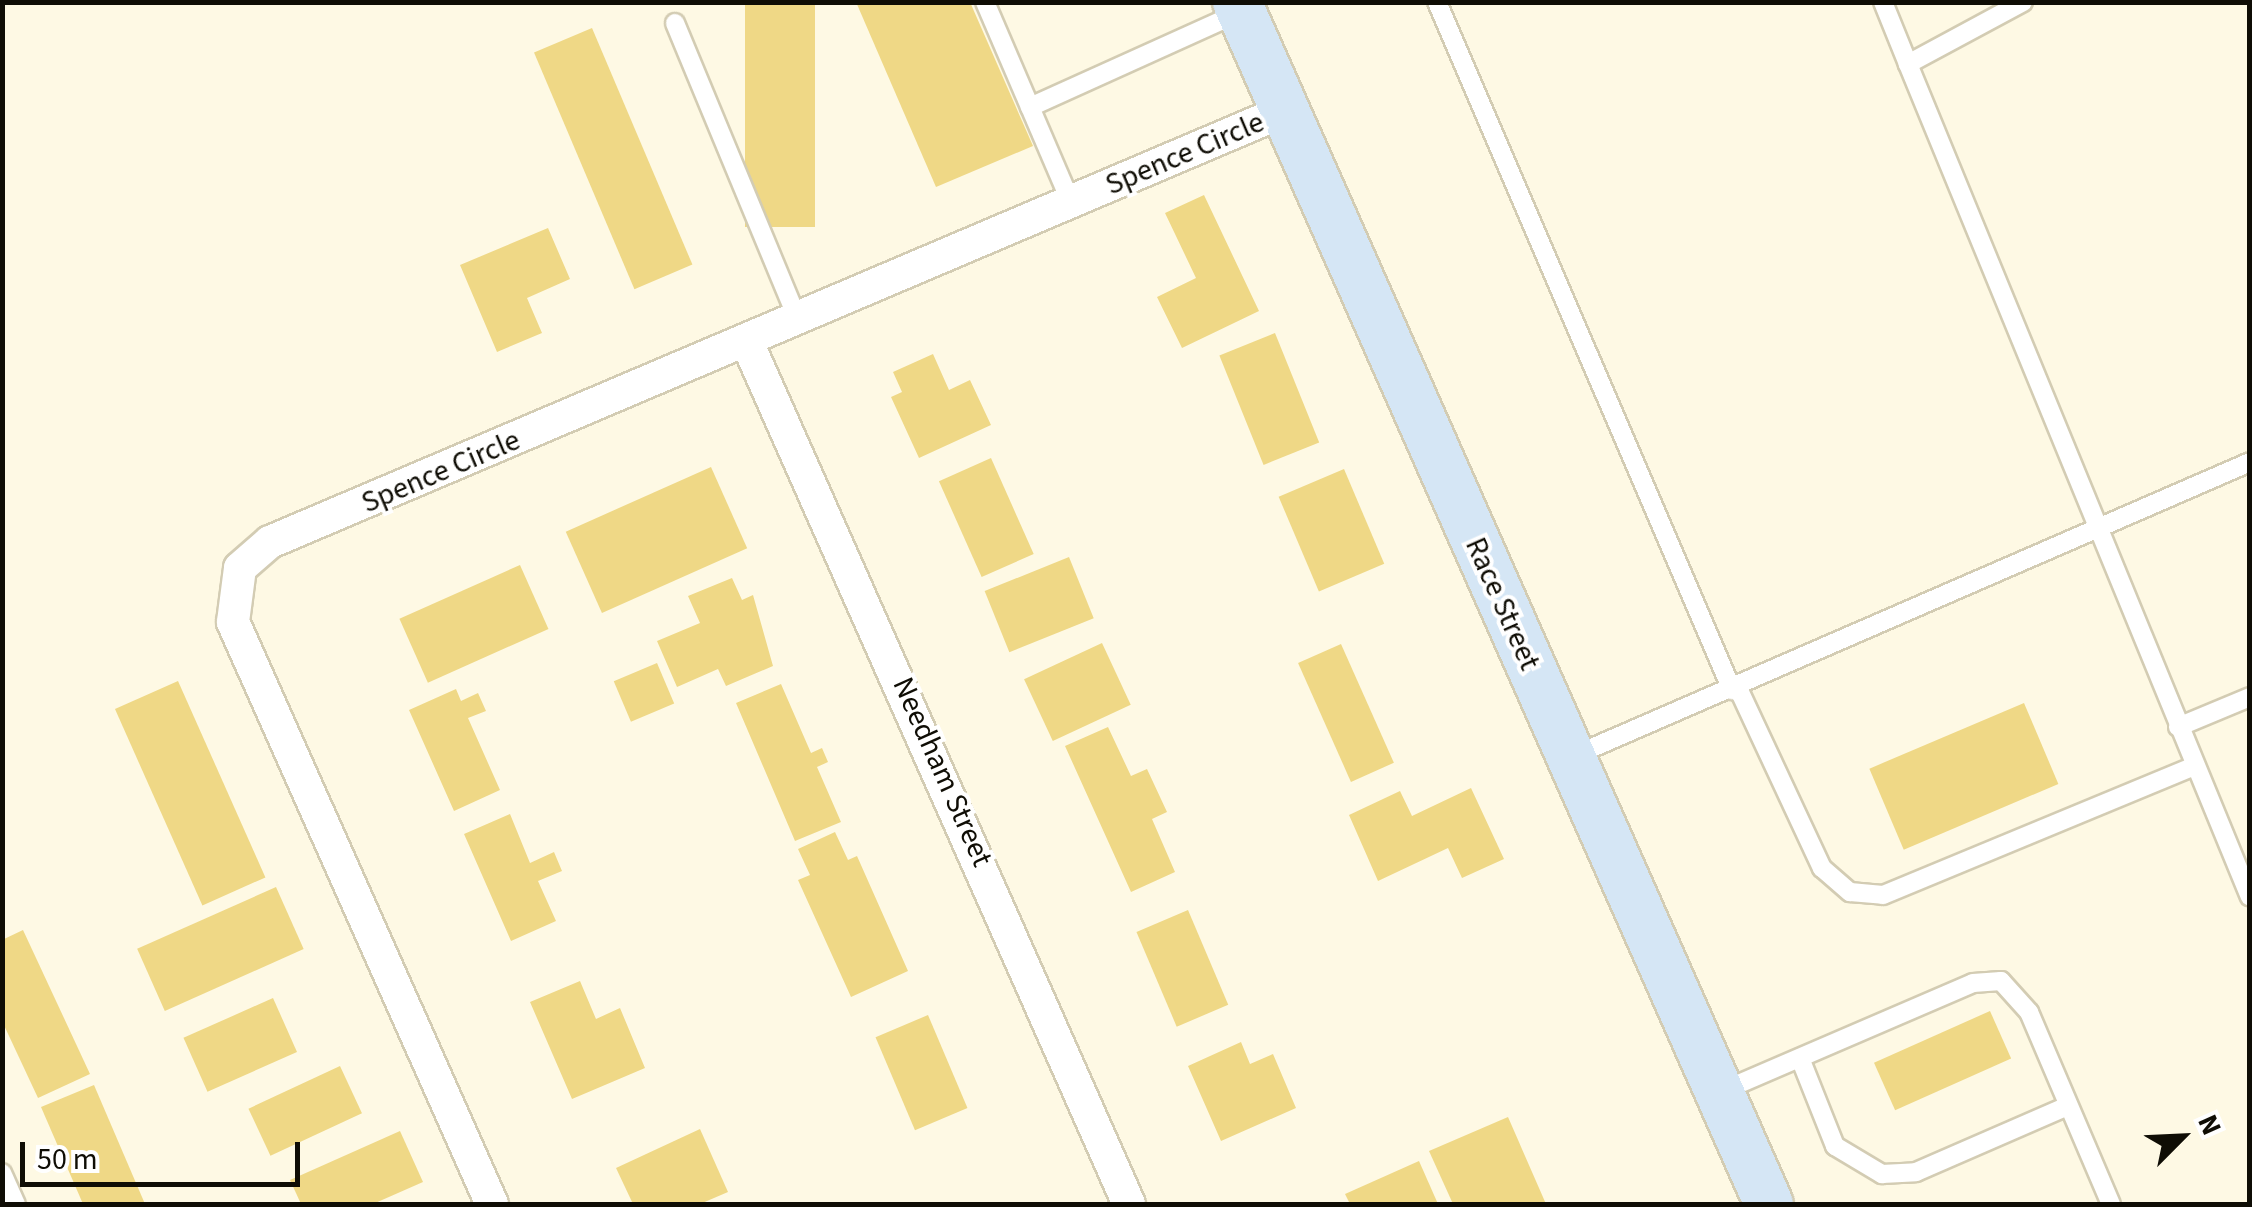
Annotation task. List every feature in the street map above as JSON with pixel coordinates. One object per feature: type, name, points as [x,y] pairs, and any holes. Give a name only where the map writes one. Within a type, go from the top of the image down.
[{"type":"street","name":"Race Street","points":[[1238,7],[1770,1204]]},
{"type":"street","name":"Spence Circle","points":[[492,1204],[233,622],[235,579],[270,542],[1284,112]]},
{"type":"street","name":"Needham Street","points":[[747,342],[1129,1204]]},
{"type":"lane","points":[[985,2],[1071,203]]},
{"type":"lane","points":[[1437,2],[1735,689],[1822,868],[1850,892],[1883,895],[2194,766]]},
{"type":"lane","points":[[1883,2],[2094,528],[2250,898]]},
{"type":"lane","points":[[1908,64],[2023,2]]},
{"type":"lane","points":[[1030,107],[1238,7]]},
{"type":"lane","points":[[676,23],[798,320]]},
{"type":"lane","points":[[1571,758],[2250,462]]},
{"type":"lane","points":[[2178,727],[2250,697]]},
{"type":"lane","points":[[1720,1092],[1973,983],[2002,981],[2029,1012],[2110,1204]]},
{"type":"lane","points":[[1800,1058],[1835,1146],[1882,1174],[1916,1172],[2068,1106]]},
{"type":"lane","points":[[2,1173],[16,1204]]},
{"type":"building","points":[[745,2],[815,2],[815,227],[745,227]]},
{"type":"building","points":[[856,2],[970,2],[1033,146],[936,187]]},
{"type":"building","points":[[592,28],[692,265],[634,289],[534,53]]},
{"type":"building","points":[[1204,195],[1259,311],[1182,348],[1157,297],[1196,278],[1165,213]]},
{"type":"building","points":[[548,228],[570,279],[527,298],[542,333],[497,352],[460,265]]},
{"type":"building","points":[[1275,333],[1319,442],[1264,465],[1219,355]]},
{"type":"building","points":[[933,354],[949,390],[970,380],[991,425],[919,458],[891,397],[902,392],[893,372]]},
{"type":"building","points":[[991,458],[1034,554],[982,577],[939,481]]},
{"type":"building","points":[[711,467],[747,548],[602,613],[566,532]]},
{"type":"building","points":[[1344,469],[1384,564],[1319,592],[1279,497]]},
{"type":"building","points":[[1069,557],[1094,618],[1009,652],[985,591]]},
{"type":"building","points":[[520,565],[548,629],[428,683],[399,619]]},
{"type":"building","points":[[732,578],[742,600],[753,595],[773,666],[726,686],[718,669],[677,687],[657,641],[700,623],[688,596]]},
{"type":"building","points":[[1102,643],[1131,705],[1053,741],[1024,679]]},
{"type":"building","points":[[1341,644],[1394,763],[1351,782],[1298,663]]},
{"type":"building","points":[[657,663],[674,704],[631,722],[614,681]]},
{"type":"building","points":[[178,681],[265,877],[202,905],[115,709]]},
{"type":"building","points":[[781,684],[811,753],[822,748],[828,762],[817,767],[841,822],[795,841],[736,703]]},
{"type":"building","points":[[456,689],[461,701],[478,693],[486,711],[468,718],[500,790],[454,811],[409,710]]},
{"type":"building","points":[[2024,703],[2058,784],[1904,850],[1869,769]]},
{"type":"building","points":[[1108,727],[1131,776],[1147,769],[1167,812],[1152,819],[1175,872],[1131,892],[1065,746]]},
{"type":"building","points":[[1471,788],[1504,859],[1462,878],[1448,848],[1378,881],[1349,815],[1400,791],[1412,816]]},
{"type":"building","points":[[510,814],[530,863],[554,852],[562,871],[538,881],[556,921],[511,941],[464,834]]},
{"type":"building","points":[[835,832],[848,860],[857,856],[908,971],[851,997],[798,880],[810,875],[798,849]]},
{"type":"building","points":[[276,887],[304,949],[165,1011],[137,949]]},
{"type":"building","points":[[1188,910],[1228,1005],[1177,1027],[1136,932]]},
{"type":"building","points":[[23,930],[90,1074],[38,1098],[2,1021],[2,940]]},
{"type":"building","points":[[580,981],[596,1019],[620,1008],[645,1068],[572,1099],[530,1002]]},
{"type":"building","points":[[273,998],[297,1052],[207,1092],[183,1038]]},
{"type":"building","points":[[1990,1011],[2011,1059],[1895,1110],[1874,1063]]},
{"type":"building","points":[[928,1015],[967,1108],[915,1130],[876,1037]]},
{"type":"building","points":[[1241,1042],[1250,1064],[1273,1054],[1296,1108],[1221,1141],[1188,1066]]},
{"type":"building","points":[[340,1066],[362,1113],[270,1156],[248,1109]]},
{"type":"building","points":[[94,1085],[145,1204],[83,1204],[41,1107]]},
{"type":"building","points":[[1508,1117],[1546,1204],[1453,1204],[1429,1151]]},
{"type":"building","points":[[700,1129],[728,1192],[700,1204],[633,1204],[616,1168]]},
{"type":"building","points":[[400,1131],[423,1182],[373,1204],[301,1204],[290,1180]]},
{"type":"building","points":[[1419,1161],[1438,1204],[1350,1204],[1345,1194]]}]
